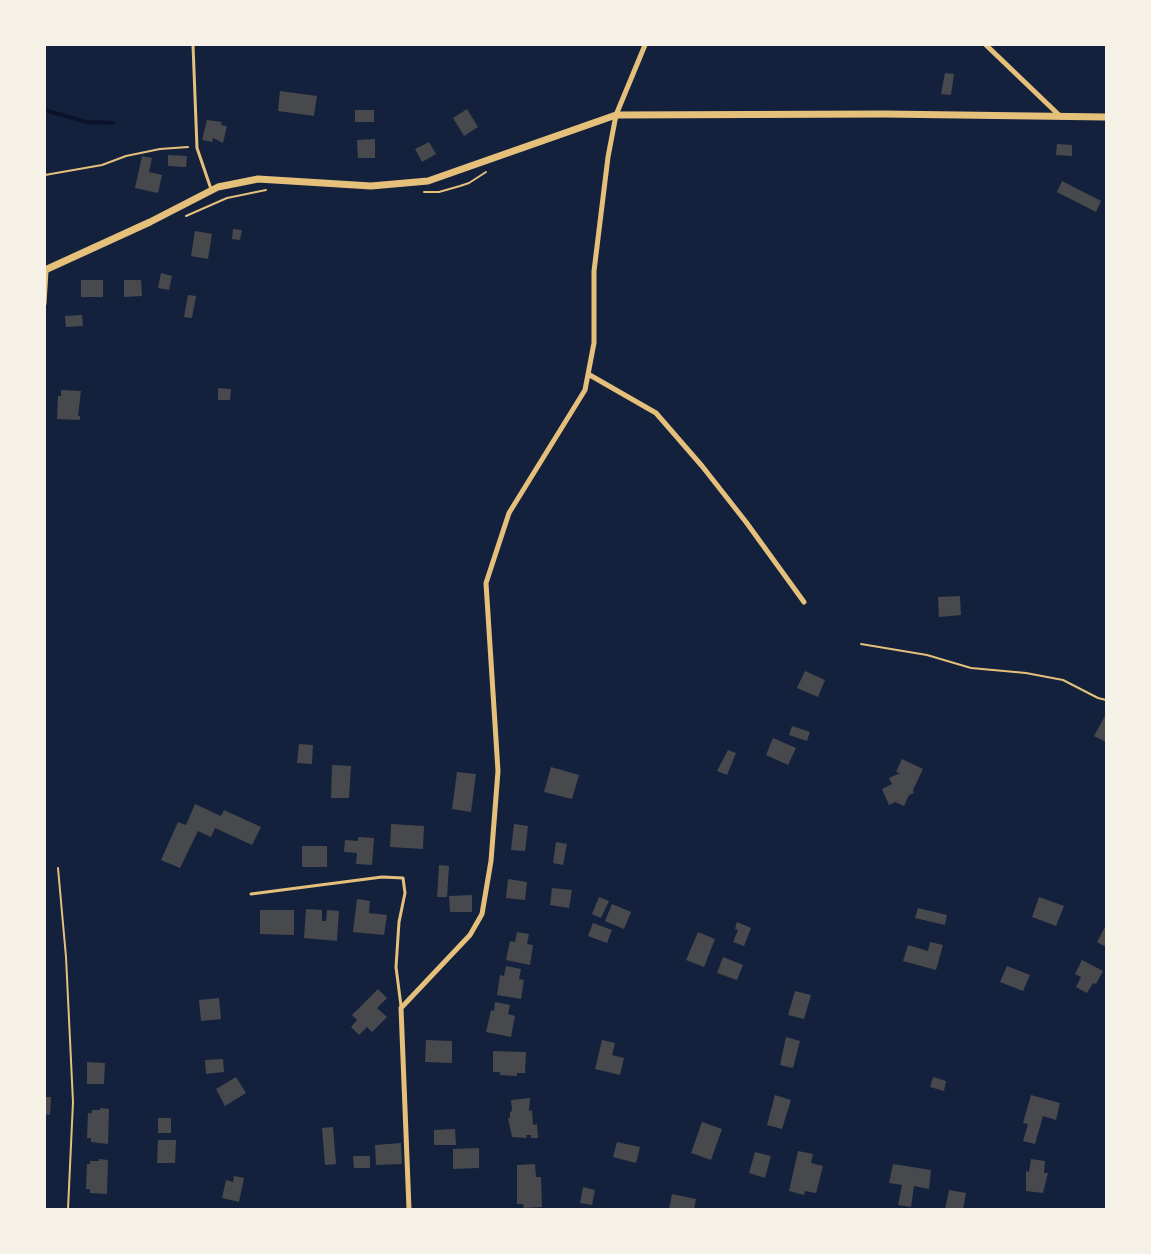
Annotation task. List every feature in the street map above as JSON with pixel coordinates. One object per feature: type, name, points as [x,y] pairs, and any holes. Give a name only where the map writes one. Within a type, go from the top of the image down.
[{"type":"street","points":[[409,1209],[401,1008],[470,934],[482,914],[491,861],[498,771],[486,583],[509,513],[585,390],[594,343],[594,271],[608,157],[616,115],[645,45]]},
{"type":"street","points":[[986,45],[1060,116]]},
{"type":"street","points":[[46,269],[150,222],[218,187],[258,179],[371,186],[428,181],[616,115],[885,114],[1106,117]]},
{"type":"street","points":[[588,374],[656,413],[724,494],[804,602]]},
{"type":"lane","points":[[193,45],[197,148],[212,191]]},
{"type":"lane","points":[[45,304],[46,269]]},
{"type":"lane","points":[[251,894],[382,877],[403,878],[405,893],[399,922],[396,967],[401,1008]]},
{"type":"path","points":[[45,175],[102,165],[126,156],[160,149],[180,146],[197,148]]},
{"type":"path","points":[[861,644],[927,655],[971,668],[1026,673],[1063,680],[1106,700]]},
{"type":"path","points":[[58,868],[66,957],[73,1102],[68,1209]]},
{"type":"building","points":[[945,73],[954,74],[951,95],[941,94]]},
{"type":"building","points":[[280,91],[317,96],[314,116],[278,111]]},
{"type":"building","points":[[467,109],[478,127],[464,136],[453,118]]},
{"type":"building","points":[[355,110],[374,110],[374,122],[355,122]]},
{"type":"building","points":[[207,120],[222,122],[221,125],[227,126],[223,143],[213,138],[212,142],[202,140]]},
{"type":"building","points":[[375,139],[375,158],[358,158],[357,140]]},
{"type":"building","points":[[429,142],[436,154],[422,162],[415,149]]},
{"type":"building","points":[[1057,144],[1072,145],[1072,156],[1056,155]]},
{"type":"building","points":[[168,155],[187,156],[186,167],[168,166]]},
{"type":"building","points":[[142,156],[152,158],[149,172],[162,175],[158,193],[135,188]]},
{"type":"building","points":[[1062,181],[1101,201],[1096,212],[1057,192]]},
{"type":"building","points":[[233,229],[242,230],[240,240],[232,239]]},
{"type":"building","points":[[195,231],[212,234],[208,259],[191,256]]},
{"type":"building","points":[[161,273],[172,276],[169,290],[158,288]]},
{"type":"building","points":[[81,280],[103,280],[103,297],[81,297]]},
{"type":"building","points":[[124,280],[141,280],[142,296],[124,297]]},
{"type":"building","points":[[188,295],[196,296],[192,318],[184,317]]},
{"type":"building","points":[[82,315],[83,326],[66,327],[65,316]]},
{"type":"building","points":[[218,388],[231,389],[230,400],[218,400]]},
{"type":"building","points":[[61,390],[81,391],[78,416],[80,420],[57,419],[58,396],[61,396]]},
{"type":"building","points":[[960,596],[961,615],[939,617],[938,597]]},
{"type":"building","points":[[805,671],[825,680],[818,697],[797,688]]},
{"type":"building","points":[[1106,714],[1106,742],[1094,736]]},
{"type":"building","points":[[792,726],[810,732],[807,741],[789,735]]},
{"type":"building","points":[[773,738],[796,748],[788,765],[766,755]]},
{"type":"building","points":[[299,744],[313,745],[312,764],[297,763]]},
{"type":"building","points":[[728,750],[736,753],[727,775],[717,771]]},
{"type":"building","points":[[902,759],[923,769],[913,790],[914,793],[909,795],[904,806],[895,802],[889,805],[882,789],[892,784],[889,778],[900,773],[896,772]]},
{"type":"building","points":[[332,765],[351,766],[349,798],[331,798]]},
{"type":"building","points":[[551,767],[579,775],[572,799],[544,792]]},
{"type":"building","points":[[457,772],[476,774],[471,812],[452,809]]},
{"type":"building","points":[[195,804],[221,816],[224,810],[261,827],[252,845],[215,828],[211,837],[198,831],[180,868],[161,860],[178,822],[186,825]]},
{"type":"building","points":[[391,824],[424,826],[423,849],[390,847]]},
{"type":"building","points":[[514,824],[528,826],[525,851],[511,850]]},
{"type":"building","points":[[358,837],[374,838],[372,865],[356,864],[357,853],[344,852],[345,840],[358,841]]},
{"type":"building","points":[[556,842],[567,844],[563,865],[553,863]]},
{"type":"building","points":[[302,846],[327,846],[327,867],[302,867]]},
{"type":"building","points":[[439,865],[449,866],[447,897],[437,897]]},
{"type":"building","points":[[508,879],[527,882],[525,900],[506,898]]},
{"type":"building","points":[[552,888],[572,890],[569,908],[550,905]]},
{"type":"building","points":[[472,895],[472,912],[450,912],[449,896]]},
{"type":"building","points":[[599,897],[609,901],[601,918],[592,914]]},
{"type":"building","points":[[1039,897],[1064,906],[1056,926],[1032,917]]},
{"type":"building","points":[[357,899],[370,901],[369,913],[387,915],[384,935],[353,932]]},
{"type":"building","points":[[612,904],[631,912],[624,929],[605,921]]},
{"type":"building","points":[[918,908],[947,915],[945,925],[915,918]]},
{"type":"building","points":[[306,909],[322,910],[322,921],[326,921],[327,910],[339,911],[337,941],[304,938]]},
{"type":"building","points":[[260,910],[294,910],[294,935],[260,934]]},
{"type":"building","points":[[737,922],[751,928],[744,946],[733,942],[738,930],[735,929]]},
{"type":"building","points":[[593,923],[612,930],[607,943],[588,936]]},
{"type":"building","points":[[1106,925],[1106,947],[1097,942]]},
{"type":"building","points":[[517,932],[529,934],[527,944],[533,945],[530,965],[506,960],[510,941],[515,942]]},
{"type":"building","points":[[698,932],[715,939],[704,967],[686,960]]},
{"type":"building","points":[[930,942],[943,945],[936,970],[903,961],[908,945],[928,951]]},
{"type":"building","points":[[723,957],[743,965],[737,980],[717,973]]},
{"type":"building","points":[[1082,960],[1103,971],[1096,984],[1093,983],[1087,993],[1076,987],[1081,977],[1075,974]]},
{"type":"building","points":[[506,966],[521,969],[519,979],[524,980],[521,999],[497,995],[500,975],[504,976]]},
{"type":"building","points":[[1007,966],[1030,975],[1023,991],[1000,982]]},
{"type":"building","points":[[378,989],[387,998],[377,1008],[387,1017],[372,1032],[367,1027],[359,1035],[351,1027],[357,1020],[352,1015]]},
{"type":"building","points":[[795,991],[811,995],[804,1019],[788,1015]]},
{"type":"building","points":[[219,998],[221,1019],[201,1021],[199,1000]]},
{"type":"building","points":[[495,1002],[510,1005],[508,1014],[515,1016],[511,1037],[486,1032]]},
{"type":"building","points":[[786,1037],[800,1041],[793,1068],[780,1065]]},
{"type":"building","points":[[426,1040],[452,1041],[452,1063],[425,1062]]},
{"type":"building","points":[[602,1040],[615,1043],[612,1055],[624,1058],[620,1075],[595,1069]]},
{"type":"building","points":[[493,1051],[526,1052],[525,1073],[517,1073],[517,1076],[500,1075],[500,1072],[493,1072]]},
{"type":"building","points":[[223,1059],[224,1072],[206,1074],[205,1060]]},
{"type":"building","points":[[87,1062],[105,1063],[104,1084],[87,1084]]},
{"type":"building","points":[[236,1077],[246,1093],[225,1106],[216,1089]]},
{"type":"building","points":[[933,1077],[946,1081],[944,1091],[930,1087]]},
{"type":"building","points":[[775,1095],[791,1100],[782,1129],[767,1125]]},
{"type":"building","points":[[1031,1095],[1060,1103],[1056,1120],[1043,1116],[1035,1144],[1023,1141],[1028,1124],[1023,1123]]},
{"type":"building","points":[[45,1097],[51,1097],[50,1115],[45,1114]]},
{"type":"building","points":[[530,1098],[529,1111],[532,1110],[533,1125],[537,1124],[538,1138],[531,1138],[531,1135],[526,1135],[527,1138],[512,1137],[508,1118],[512,1111],[511,1100]]},
{"type":"building","points":[[100,1108],[109,1109],[108,1144],[91,1142],[91,1138],[87,1138],[88,1113],[91,1114],[92,1110],[100,1110]]},
{"type":"building","points":[[158,1118],[171,1118],[171,1133],[158,1133]]},
{"type":"building","points":[[702,1122],[722,1129],[711,1160],[691,1153]]},
{"type":"building","points":[[333,1127],[336,1164],[325,1165],[322,1128]]},
{"type":"building","points":[[455,1129],[456,1145],[434,1145],[434,1130]]},
{"type":"building","points":[[158,1140],[176,1140],[175,1163],[157,1163]]},
{"type":"building","points":[[617,1142],[640,1147],[636,1163],[613,1157]]},
{"type":"building","points":[[401,1143],[402,1164],[376,1165],[375,1145]]},
{"type":"building","points":[[479,1148],[479,1168],[453,1169],[453,1149]]},
{"type":"building","points":[[798,1151],[813,1154],[811,1163],[823,1166],[816,1193],[805,1191],[804,1195],[789,1191]]},
{"type":"building","points":[[755,1152],[771,1156],[765,1178],[749,1173]]},
{"type":"building","points":[[353,1156],[370,1156],[370,1168],[354,1168]]},
{"type":"building","points":[[99,1159],[108,1160],[107,1194],[90,1193],[90,1189],[86,1189],[87,1164],[90,1164],[90,1161],[99,1161]]},
{"type":"building","points":[[1031,1159],[1045,1161],[1044,1173],[1048,1173],[1043,1193],[1026,1191],[1026,1171],[1029,1172]]},
{"type":"building","points":[[535,1164],[536,1177],[541,1177],[542,1207],[524,1208],[523,1204],[517,1204],[517,1165]]},
{"type":"building","points":[[893,1164],[931,1170],[929,1189],[914,1186],[911,1207],[898,1205],[902,1185],[889,1183]]},
{"type":"building","points":[[234,1176],[244,1178],[239,1202],[222,1198],[226,1180],[233,1182]]},
{"type":"building","points":[[583,1187],[595,1190],[592,1205],[580,1203]]},
{"type":"building","points":[[949,1190],[966,1193],[963,1209],[945,1209]]},
{"type":"building","points":[[672,1194],[696,1199],[694,1209],[669,1209]]},
{"type":"waterway","points":[[45,110],[86,122],[113,123]]}]
